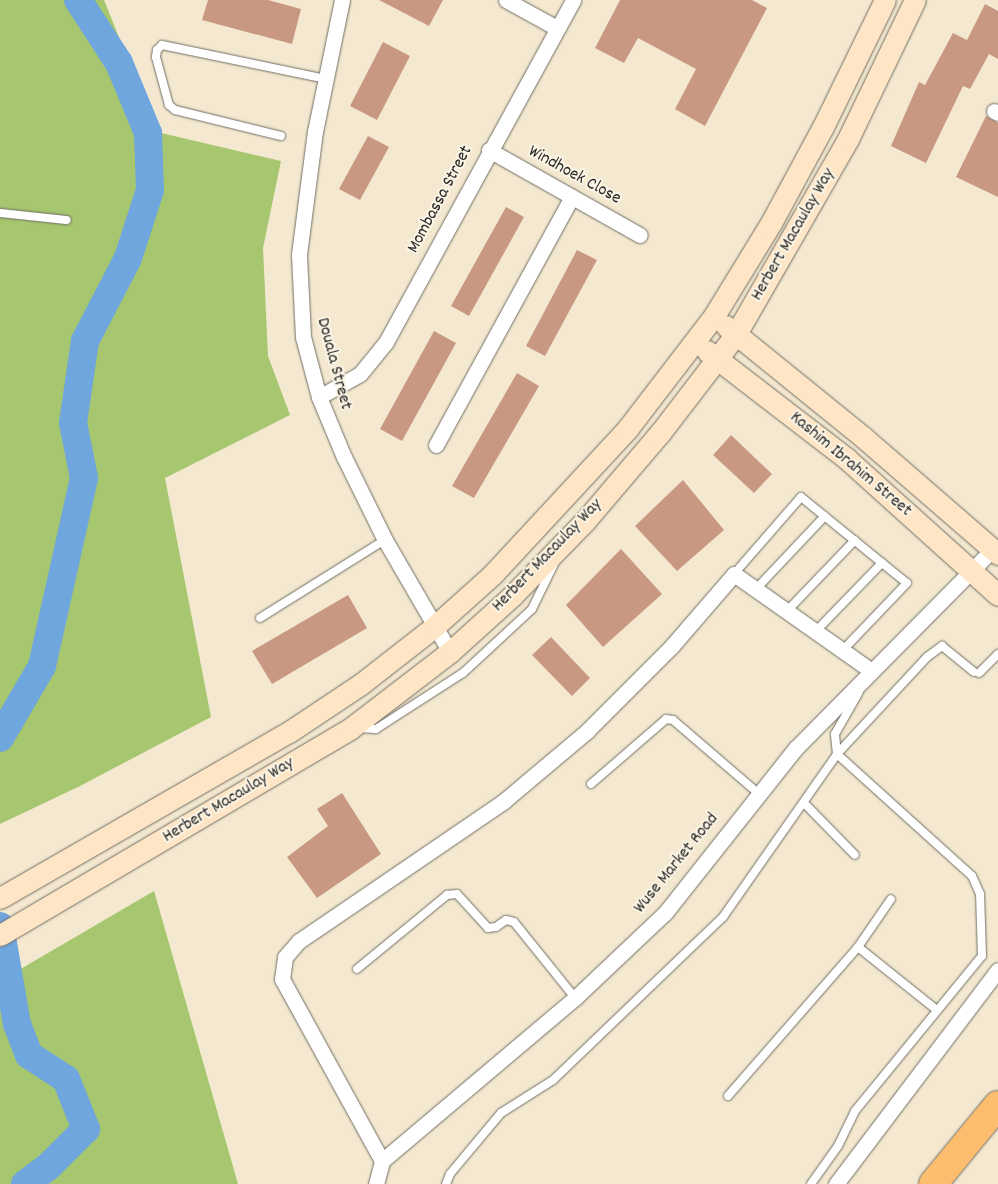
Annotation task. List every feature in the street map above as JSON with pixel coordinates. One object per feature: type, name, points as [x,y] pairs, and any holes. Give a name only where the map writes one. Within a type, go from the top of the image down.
[{"type":"highway","points":[[933,1184],[998,1105]]},
{"type":"main road","name":"Herbert Macaulay Way","points":[[0,898],[289,732],[361,684],[434,627],[494,574],[560,505],[628,428],[714,316],[804,162],[885,0]]},
{"type":"main road","name":"Herbert Macaulay Way","points":[[0,935],[351,728],[450,652],[564,542],[660,433],[736,334],[848,139],[915,0]]},
{"type":"main road","name":"Kashim Ibrahim Street","points":[[714,316],[863,436],[995,552]]},
{"type":"main road","name":"Kashim Ibrahim Street","points":[[695,342],[848,459],[998,595]]},
{"type":"street","name":"Douala Street","points":[[342,0],[315,131],[299,255],[303,337],[319,397],[385,540],[450,652]]},
{"type":"street","points":[[506,0],[557,28]]},
{"type":"street","name":"Mombassa Street","points":[[319,397],[360,374],[386,342],[489,150],[573,0]]},
{"type":"street","name":"Windhoek Close","points":[[489,150],[640,235]]},
{"type":"street","points":[[436,445],[572,196]]},
{"type":"street","name":"Wuse Market Road","points":[[382,1161],[575,998],[665,913],[758,793],[870,670],[970,569],[995,552]]},
{"type":"street","points":[[376,1184],[382,1161],[282,979],[285,957],[299,941],[504,801],[527,782],[586,731],[671,647],[734,574],[870,670]]},
{"type":"street","points":[[836,1184],[998,970]]},
{"type":"lane","points":[[281,136],[175,110],[169,105],[156,57],[158,50],[162,45],[326,79]]},
{"type":"lane","points":[[0,213],[67,220]]},
{"type":"lane","points":[[734,574],[801,497],[907,582],[843,650]]},
{"type":"lane","points":[[756,589],[825,516]]},
{"type":"lane","points":[[260,618],[385,540]]},
{"type":"lane","points":[[787,610],[855,540]]},
{"type":"lane","points":[[351,728],[376,728],[463,673],[532,609],[564,542]]},
{"type":"lane","points":[[816,631],[882,563]]},
{"type":"lane","points":[[446,1184],[450,1174],[501,1113],[553,1080],[708,934],[736,901],[805,804],[837,754],[927,656],[942,646],[977,673],[998,654]]},
{"type":"lane","points":[[811,1184],[838,1146],[855,1111],[982,956],[980,894],[972,876],[837,754],[835,734],[870,670]]},
{"type":"lane","points":[[591,784],[666,719],[673,720],[758,793]]},
{"type":"lane","points":[[805,804],[855,855]]},
{"type":"lane","points":[[357,969],[447,895],[457,894],[488,928],[496,927],[506,920],[514,922],[575,998]]},
{"type":"lane","points":[[728,1096],[858,947],[891,899]]},
{"type":"lane","points":[[858,947],[937,1010]]},
{"type":"green space","points":[[0,0],[104,0],[157,132],[281,161],[263,248],[268,356],[290,415],[165,478],[211,717],[80,786],[0,824]]},
{"type":"green space","points":[[154,891],[238,1184],[0,1184],[0,981]]},
{"type":"building","points":[[208,0],[268,0],[301,9],[292,44],[202,20]]},
{"type":"building","points":[[379,0],[443,0],[429,26]]},
{"type":"building","points":[[620,0],[752,0],[767,8],[705,126],[675,109],[696,69],[638,38],[624,63],[595,48]]},
{"type":"building","points":[[985,4],[998,11],[998,59],[989,54],[970,89],[963,86],[926,163],[891,146],[919,82],[925,85],[953,33],[967,40]]},
{"type":"building","points":[[383,42],[410,56],[377,120],[350,106]]},
{"type":"building","points":[[986,116],[998,123],[998,197],[956,177]]},
{"type":"building","points":[[368,136],[389,147],[360,200],[339,189]]},
{"type":"building","points":[[506,207],[524,217],[469,316],[451,306]]},
{"type":"building","points":[[577,250],[597,260],[545,356],[526,346]]},
{"type":"building","points":[[434,331],[456,343],[402,441],[380,429]]},
{"type":"building","points":[[517,373],[539,386],[474,498],[452,486]]},
{"type":"building","points":[[731,435],[772,474],[754,493],[713,455]]},
{"type":"building","points":[[683,480],[724,530],[677,571],[635,526]]},
{"type":"building","points":[[621,549],[662,594],[603,647],[566,605]]},
{"type":"building","points":[[348,595],[367,628],[272,684],[252,651]]},
{"type":"building","points":[[551,637],[590,678],[572,696],[532,655]]},
{"type":"building","points":[[342,793],[381,854],[317,898],[287,857],[328,826],[317,809]]},
{"type":"waterway","points":[[0,738],[42,666],[84,478],[73,423],[85,341],[128,258],[150,190],[148,133],[119,63],[78,0]]},
{"type":"waterway","points":[[0,926],[17,1024],[29,1055],[66,1079],[86,1129],[49,1166],[25,1184]]}]
